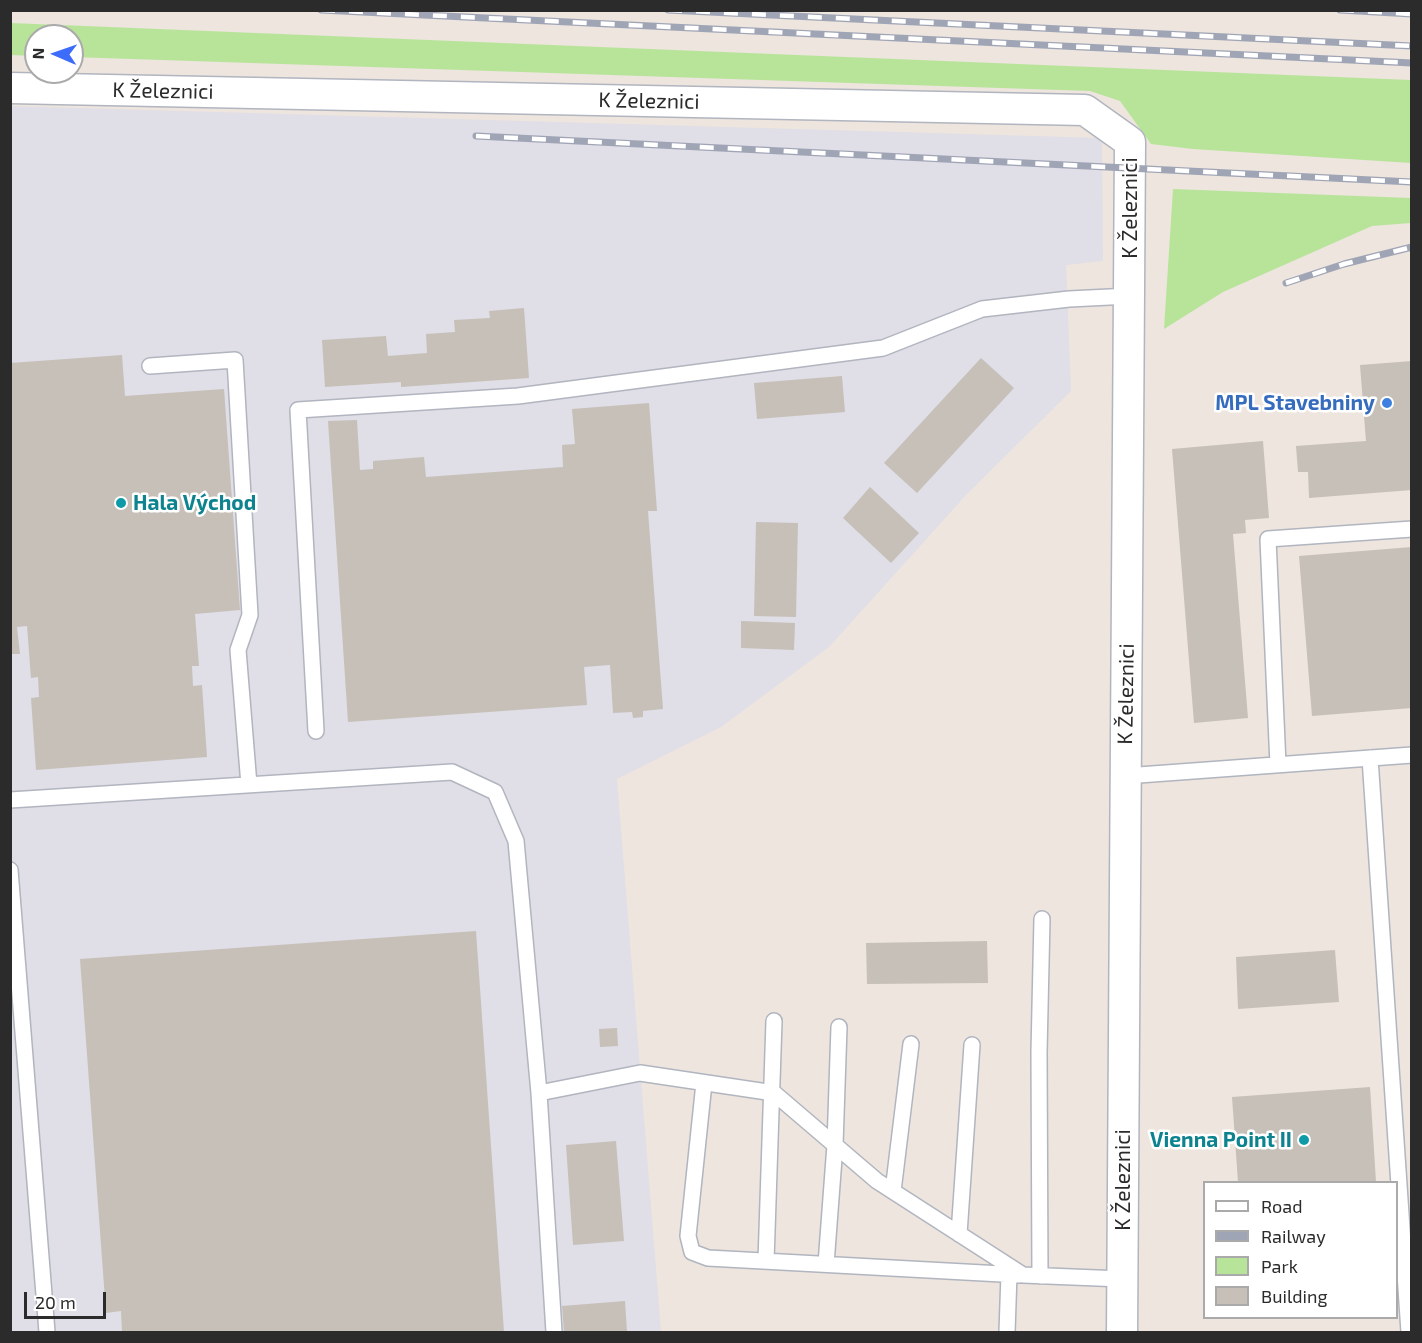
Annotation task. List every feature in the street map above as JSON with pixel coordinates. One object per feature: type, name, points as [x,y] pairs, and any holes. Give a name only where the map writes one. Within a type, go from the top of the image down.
[{"type":"street","name":"K Železnici","points":[[10,88],[1085,110],[1130,142],[1122,1332]]},
{"type":"lane","points":[[316,732],[298,410],[518,396],[883,348],[982,309],[1069,299],[1130,296]]},
{"type":"lane","points":[[150,366],[235,360],[250,615],[238,650],[249,785]]},
{"type":"lane","points":[[1278,765],[1268,539],[1412,529]]},
{"type":"lane","points":[[1125,776],[1412,755]]},
{"type":"lane","points":[[1370,758],[1409,1332]]},
{"type":"lane","points":[[10,800],[452,772],[495,792],[516,841],[539,1093],[554,1332]]},
{"type":"lane","points":[[10,870],[47,1332]]},
{"type":"lane","points":[[1040,1276],[1039,1052],[1042,919]]},
{"type":"lane","points":[[766,1261],[774,1092],[774,1021]]},
{"type":"lane","points":[[826,1264],[836,1145],[839,1027]]},
{"type":"lane","points":[[893,1191],[910,1044]]},
{"type":"lane","points":[[959,1234],[972,1045]]},
{"type":"lane","points":[[539,1093],[640,1073],[774,1092],[893,1191],[1016,1275]]},
{"type":"lane","points":[[704,1083],[688,1236],[692,1252],[708,1258],[1122,1280]]},
{"type":"lane","points":[[1007,1332],[1016,1275]]},
{"type":"shaded area","points":[[11,106],[1102,138],[1103,261],[1066,265],[1071,391],[967,494],[829,647],[721,727],[617,779],[661,1332],[11,1332]]},
{"type":"green space","points":[[11,23],[36,24],[24,24],[24,56],[11,55]]},
{"type":"green space","points":[[84,26],[1411,80],[1411,163],[1193,149],[1151,144],[1120,101],[1090,91],[84,57]]},
{"type":"green space","points":[[1173,189],[1411,198],[1411,223],[1372,226],[1223,292],[1164,329]]},
{"type":"building","points":[[524,308],[529,378],[401,387],[401,382],[325,387],[322,340],[386,336],[388,356],[427,353],[426,334],[455,332],[454,320],[490,318],[489,311]]},
{"type":"building","name":"Hala Východ","points":[[122,355],[125,396],[224,389],[240,610],[195,614],[199,666],[192,666],[193,686],[202,685],[207,757],[36,770],[31,698],[39,697],[38,677],[31,678],[27,626],[17,627],[20,654],[10,654],[10,363]]},
{"type":"building","points":[[981,358],[1014,388],[917,493],[884,463]]},
{"type":"building","name":"MPL Stavebniny","points":[[1412,361],[1412,490],[1309,498],[1308,472],[1298,472],[1296,446],[1366,441],[1360,365]]},
{"type":"building","points":[[842,376],[845,412],[757,419],[754,383]]},
{"type":"building","points":[[649,403],[657,511],[648,511],[663,709],[643,711],[643,717],[633,718],[632,712],[613,713],[610,665],[584,667],[587,705],[348,722],[328,421],[357,420],[360,470],[373,469],[373,461],[424,457],[426,477],[563,467],[562,445],[575,444],[572,409]]},
{"type":"building","points":[[1263,441],[1269,518],[1245,520],[1246,533],[1233,534],[1248,718],[1194,723],[1172,449]]},
{"type":"building","points":[[870,487],[919,533],[891,563],[843,518]]},
{"type":"building","points":[[756,522],[798,523],[796,617],[754,616]]},
{"type":"building","points":[[1412,547],[1412,708],[1312,716],[1299,556]]},
{"type":"building","points":[[741,621],[795,623],[794,650],[741,648]]},
{"type":"building","points":[[476,931],[504,1332],[122,1332],[121,1311],[106,1313],[80,959]]},
{"type":"building","points":[[987,941],[988,983],[867,984],[866,943]]},
{"type":"building","points":[[1335,950],[1339,1002],[1238,1009],[1236,957]]},
{"type":"building","points":[[617,1028],[618,1046],[600,1047],[599,1029]]},
{"type":"building","name":"Vienna Point II","points":[[1370,1087],[1376,1181],[1238,1181],[1232,1097]]},
{"type":"building","points":[[616,1141],[624,1241],[573,1245],[566,1145]]},
{"type":"building","points":[[625,1301],[627,1332],[564,1332],[562,1306]]},
{"type":"railway","points":[[321,10],[1412,63]]},
{"type":"railway","points":[[668,10],[1412,46]]},
{"type":"railway","points":[[1340,10],[1412,14]]},
{"type":"railway","points":[[476,136],[1412,182]]},
{"type":"railway","points":[[1286,283],[1344,264],[1412,247]]},
{"type":"place","name":"MPL Stavebniny","points":[[1387,403]]},
{"type":"place","name":"Hala Východ","points":[[121,503]]},
{"type":"place","name":"Vienna Point II","points":[[1304,1140]]}]
